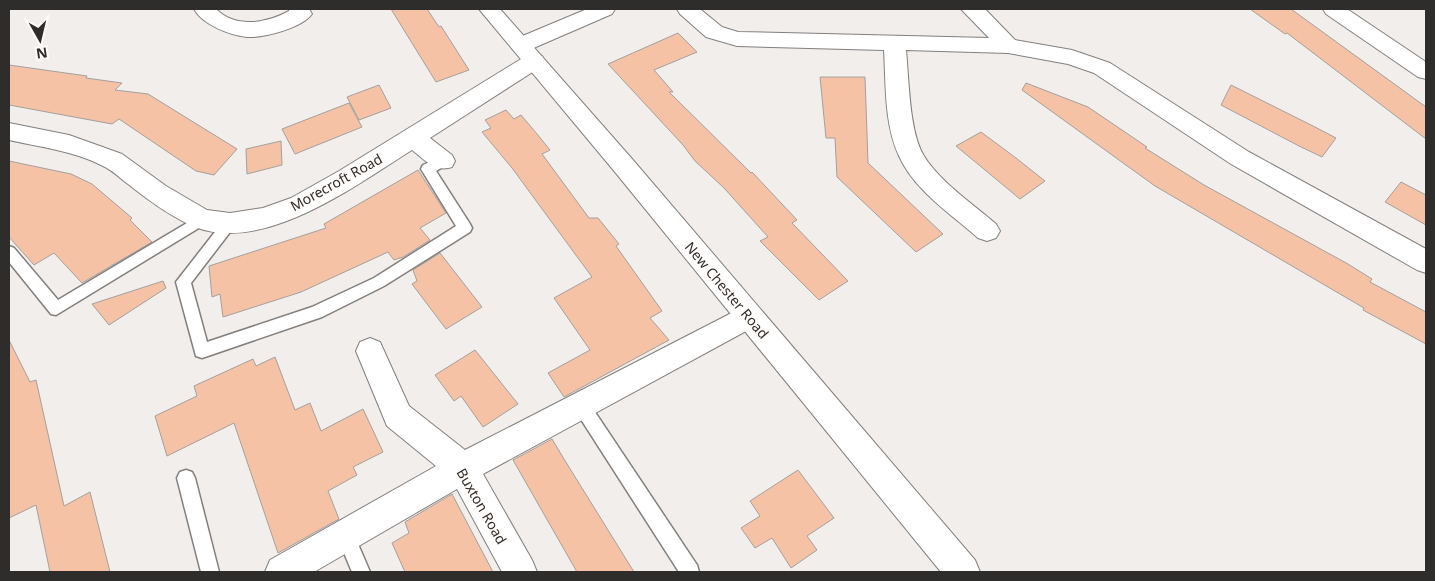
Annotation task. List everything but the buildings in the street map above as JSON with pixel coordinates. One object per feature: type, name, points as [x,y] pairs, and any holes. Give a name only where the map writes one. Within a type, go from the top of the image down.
[{"type":"street","points":[[204,9],[214,19],[248,30],[277,26],[301,14],[299,9]]},
{"type":"street","name":"New Chester Road","points":[[490,9],[963,572]]},
{"type":"street","name":"Morecroft Road","points":[[9,132],[69,144],[113,160],[157,193],[202,219],[230,223],[264,218],[300,206],[413,138],[527,53],[605,9]]},
{"type":"street","points":[[687,9],[714,32],[737,39],[1008,46],[1072,56],[1102,68],[1240,158],[1426,262]]},
{"type":"street","points":[[1333,9],[1426,72]]},
{"type":"street","points":[[983,11],[1008,46]]},
{"type":"street","points":[[894,43],[905,142],[911,158],[928,177],[987,231]]},
{"type":"street","points":[[413,138],[443,161]]},
{"type":"street","points":[[282,572],[463,468],[749,316]]},
{"type":"street","name":"Buxton Road","points":[[370,351],[398,416],[463,468],[520,572]]},
{"type":"lane","points":[[230,223],[183,282],[202,352],[317,312],[379,282],[464,228],[428,170],[443,161]]},
{"type":"lane","points":[[9,252],[56,309],[202,219]]},
{"type":"lane","points":[[581,405],[690,572]]},
{"type":"lane","points":[[186,478],[210,572]]},
{"type":"lane","points":[[346,536],[362,572]]}]
